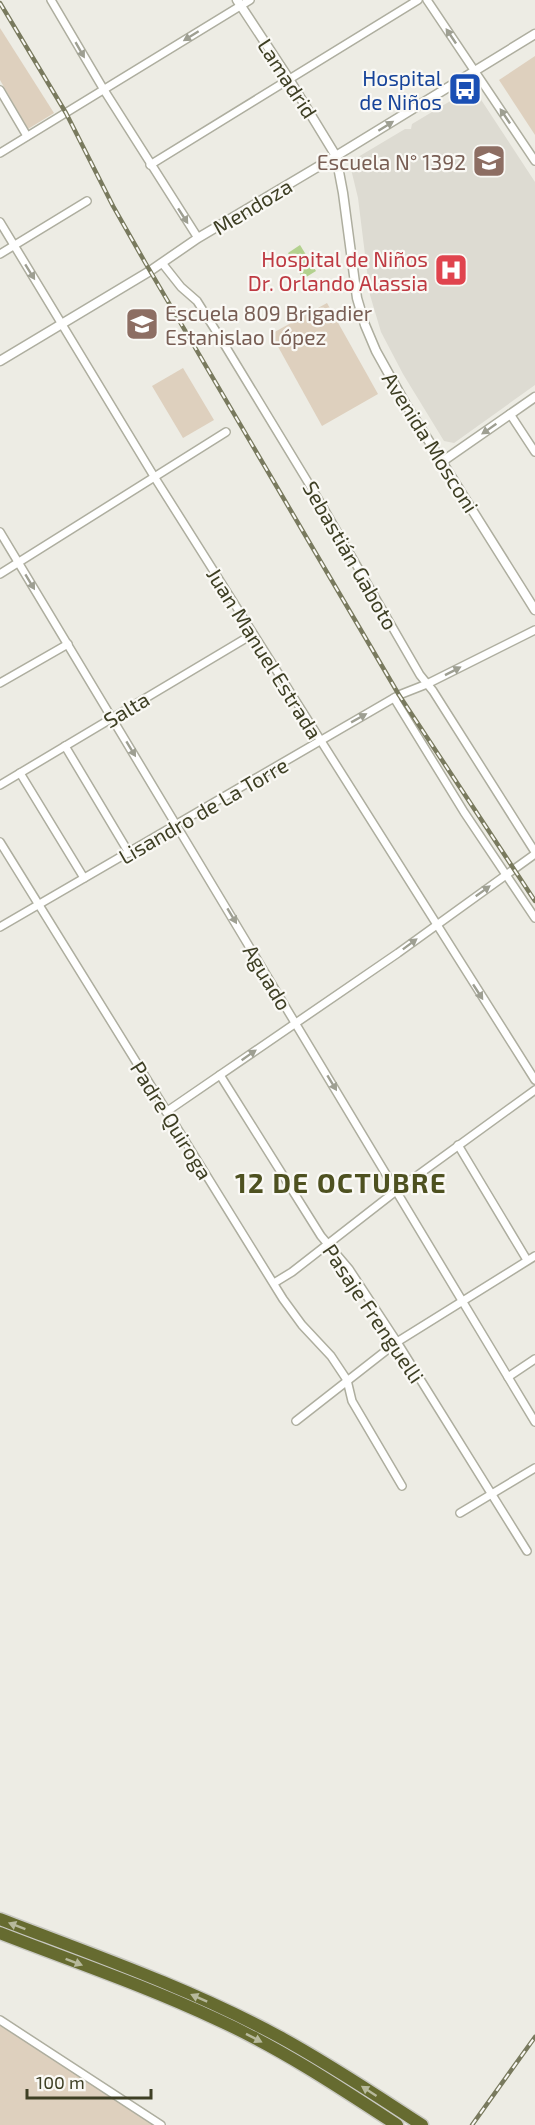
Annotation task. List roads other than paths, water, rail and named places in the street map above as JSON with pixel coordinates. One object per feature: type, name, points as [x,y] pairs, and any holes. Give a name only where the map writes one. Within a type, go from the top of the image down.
[{"type":"highway","points":[[0,1919],[169,1984],[224,2009],[288,2042],[420,2124]]},
{"type":"highway","points":[[0,1933],[218,2019],[272,2047],[397,2125]]},
{"type":"street","points":[[51,0],[150,165],[198,238]]},
{"type":"street","points":[[0,153],[104,90],[239,3],[250,0]]},
{"type":"street","points":[[150,165],[417,0]]},
{"type":"street","points":[[427,0],[535,161]]},
{"type":"street","name":"Lamadrid","points":[[239,3],[336,156]]},
{"type":"street","name":"Mendoza","points":[[0,361],[535,34]]},
{"type":"street","points":[[0,90],[27,136]]},
{"type":"street","name":"Avenida Mosconi","points":[[336,156],[344,193],[357,298],[365,325],[387,373],[535,610]]},
{"type":"street","points":[[0,254],[87,201]]},
{"type":"street","name":"Juan Manuel Estrada","points":[[0,222],[155,477],[535,1080]]},
{"type":"street","name":"Sebastián Gaboto","points":[[162,263],[181,287],[196,301],[221,339],[291,452],[427,684],[535,853]]},
{"type":"street","points":[[443,461],[535,397]]},
{"type":"street","points":[[510,414],[535,452]]},
{"type":"street","points":[[0,574],[226,432]]},
{"type":"street","name":"Aguado","points":[[0,532],[535,1422]]},
{"type":"street","name":"Lisandro de La Torre","points":[[0,927],[394,698],[535,630]]},
{"type":"street","name":"Salta","points":[[0,785],[253,634]]},
{"type":"street","points":[[0,683],[68,644]]},
{"type":"street","points":[[394,698],[464,812],[535,918]]},
{"type":"street","points":[[65,746],[129,853]]},
{"type":"street","points":[[20,773],[84,878]]},
{"type":"street","name":"Padre Quiroga","points":[[0,842],[274,1283],[302,1325],[331,1356],[347,1380],[352,1401],[402,1486]]},
{"type":"street","points":[[166,1112],[436,925],[535,853]]},
{"type":"street","name":"Pasaje Frenguelli","points":[[220,1075],[321,1236],[349,1269],[397,1342],[527,1551]]},
{"type":"street","points":[[274,1283],[535,1090]]},
{"type":"street","points":[[458,1145],[527,1260]]},
{"type":"street","points":[[296,1421],[397,1342],[535,1256]]},
{"type":"street","points":[[508,1377],[535,1359]]},
{"type":"street","points":[[460,1513],[535,1468]]},
{"type":"street","points":[[0,2020],[161,2125]]},
{"type":"railway","points":[[0,3],[66,113],[113,206],[146,264],[399,695],[535,901]]},
{"type":"railway","points":[[472,2125],[535,2037]]},
{"type":"place","name":"Hospital de Niños","points":[[465,89]]},
{"type":"place","name":"Escuela N° 1392","points":[[489,161]]},
{"type":"place","name":"Hospital de Niños Dr. Orlando Alassia","points":[[451,270]]},
{"type":"place","name":"Escuela 809 Brigadier Estanislao López","points":[[142,324]]},
{"type":"district","name":"12 DE OCTUBRE","points":[[341,1182]]}]
